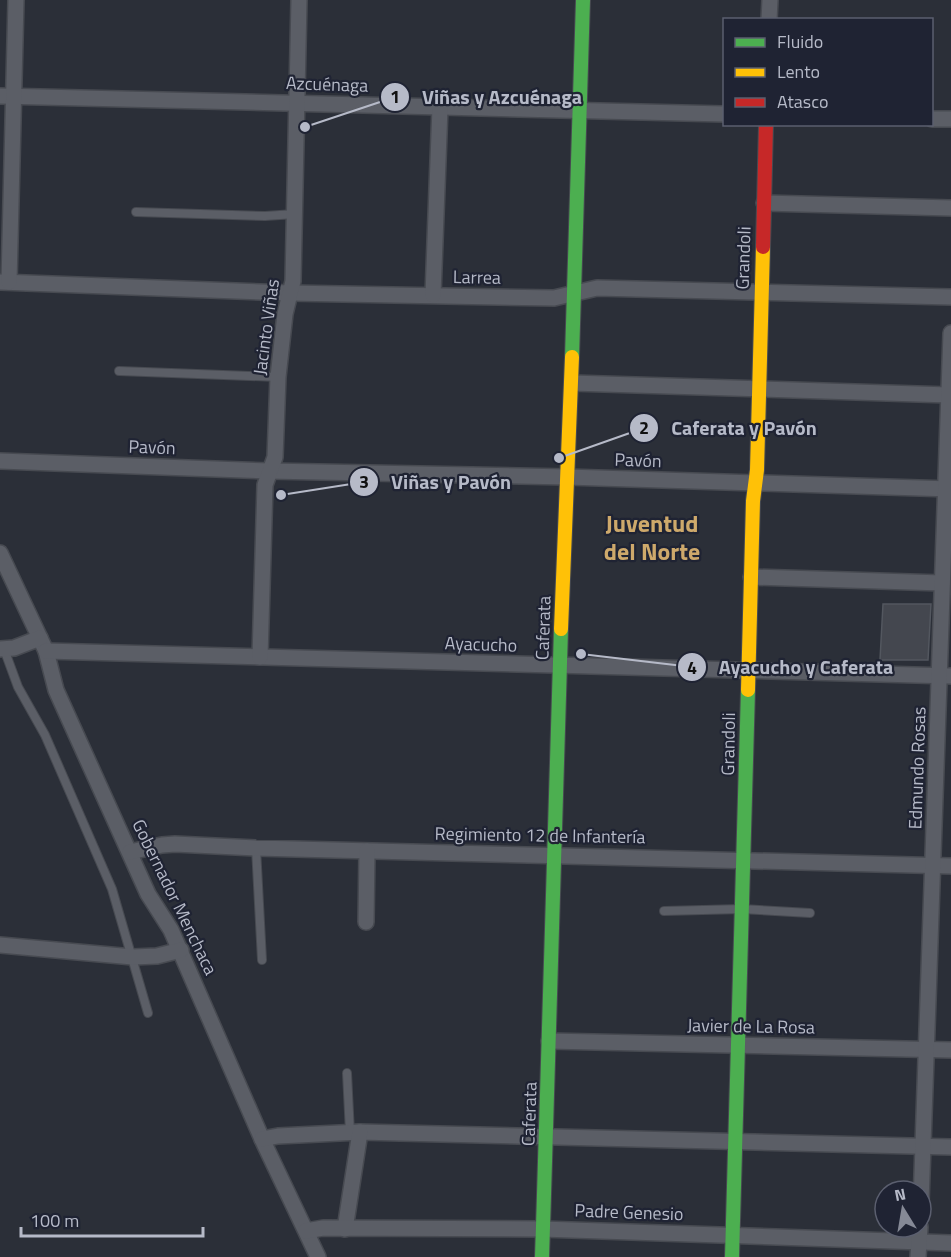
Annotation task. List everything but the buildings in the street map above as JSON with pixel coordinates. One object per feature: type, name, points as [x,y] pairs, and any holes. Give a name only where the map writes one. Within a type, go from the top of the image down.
[{"type":"street","points":[[4,282],[6,97],[16,0]]},
{"type":"street","name":"Jacinto Viñas","points":[[260,657],[265,485],[275,457],[278,377],[285,314],[293,282],[299,0]]},
{"type":"street","name":"Caferata","points":[[542,1257],[552,855],[572,382],[583,0]]},
{"type":"street","points":[[769,18],[770,0]]},
{"type":"street","name":"Azcuénaga","points":[[6,97],[723,114]]},
{"type":"street","points":[[433,295],[440,107]]},
{"type":"street","points":[[933,119],[951,119]]},
{"type":"street","name":"Grandoli","points":[[732,1257],[766,126]]},
{"type":"street","points":[[764,203],[951,208]]},
{"type":"street","name":"Larrea","points":[[4,282],[290,293],[554,298],[597,288],[951,297]]},
{"type":"street","name":"Edmundo Rosas","points":[[922,1179],[934,865],[945,676],[942,583],[948,489],[951,333]]},
{"type":"street","points":[[572,382],[949,395]]},
{"type":"street","name":"Pavón","points":[[0,461],[269,471],[567,477],[948,489]]},
{"type":"street","name":"Gobernador Menchaca","points":[[0,554],[43,645],[56,690],[148,894],[166,920],[181,950],[262,1139],[318,1257]]},
{"type":"street","points":[[751,577],[942,583]]},
{"type":"street","name":"Ayacucho","points":[[2,649],[43,645],[260,657],[945,676]]},
{"type":"street","name":"Regimiento 12 de Infantería","points":[[130,852],[162,845],[951,866]]},
{"type":"street","points":[[366,922],[367,851]]},
{"type":"street","points":[[0,945],[134,957],[157,956],[181,950]]},
{"type":"street","name":"Javier de La Rosa","points":[[549,1041],[951,1050]]},
{"type":"street","points":[[345,1228],[355,1132]]},
{"type":"street","points":[[262,1139],[355,1132],[951,1147]]},
{"type":"street","name":"Padre Genesio","points":[[306,1231],[323,1228],[542,1228],[951,1243]]},
{"type":"lane","points":[[136,212],[265,216],[295,214]]},
{"type":"lane","points":[[119,371],[278,377]]},
{"type":"lane","points":[[2,649],[18,687],[45,735],[103,868],[134,957],[148,1013]]},
{"type":"lane","points":[[256,848],[262,960]]},
{"type":"lane","points":[[664,911],[742,909],[810,913]]},
{"type":"lane","points":[[347,1073],[355,1132]]},
{"type":"traffic: fast","points":[[572,357],[583,0]]},
{"type":"traffic: fast","points":[[542,1257],[561,629]]},
{"type":"traffic: fast","points":[[732,1257],[748,690]]},
{"type":"traffic: slow","points":[[748,690],[763,247]]},
{"type":"traffic: slow","points":[[561,629],[572,357]]},
{"type":"traffic: jam","points":[[763,247],[766,126]]},
{"type":"place","name":"Viñas y Azcuénaga","points":[[305,127]]},
{"type":"place","name":"Caferata y Pavón","points":[[559,458]]},
{"type":"place","name":"Viñas y Pavón","points":[[281,495]]},
{"type":"place","name":"Ayacucho y Caferata","points":[[581,654]]},
{"type":"district","name":"Juventud del Norte","points":[[652,537]]}]
